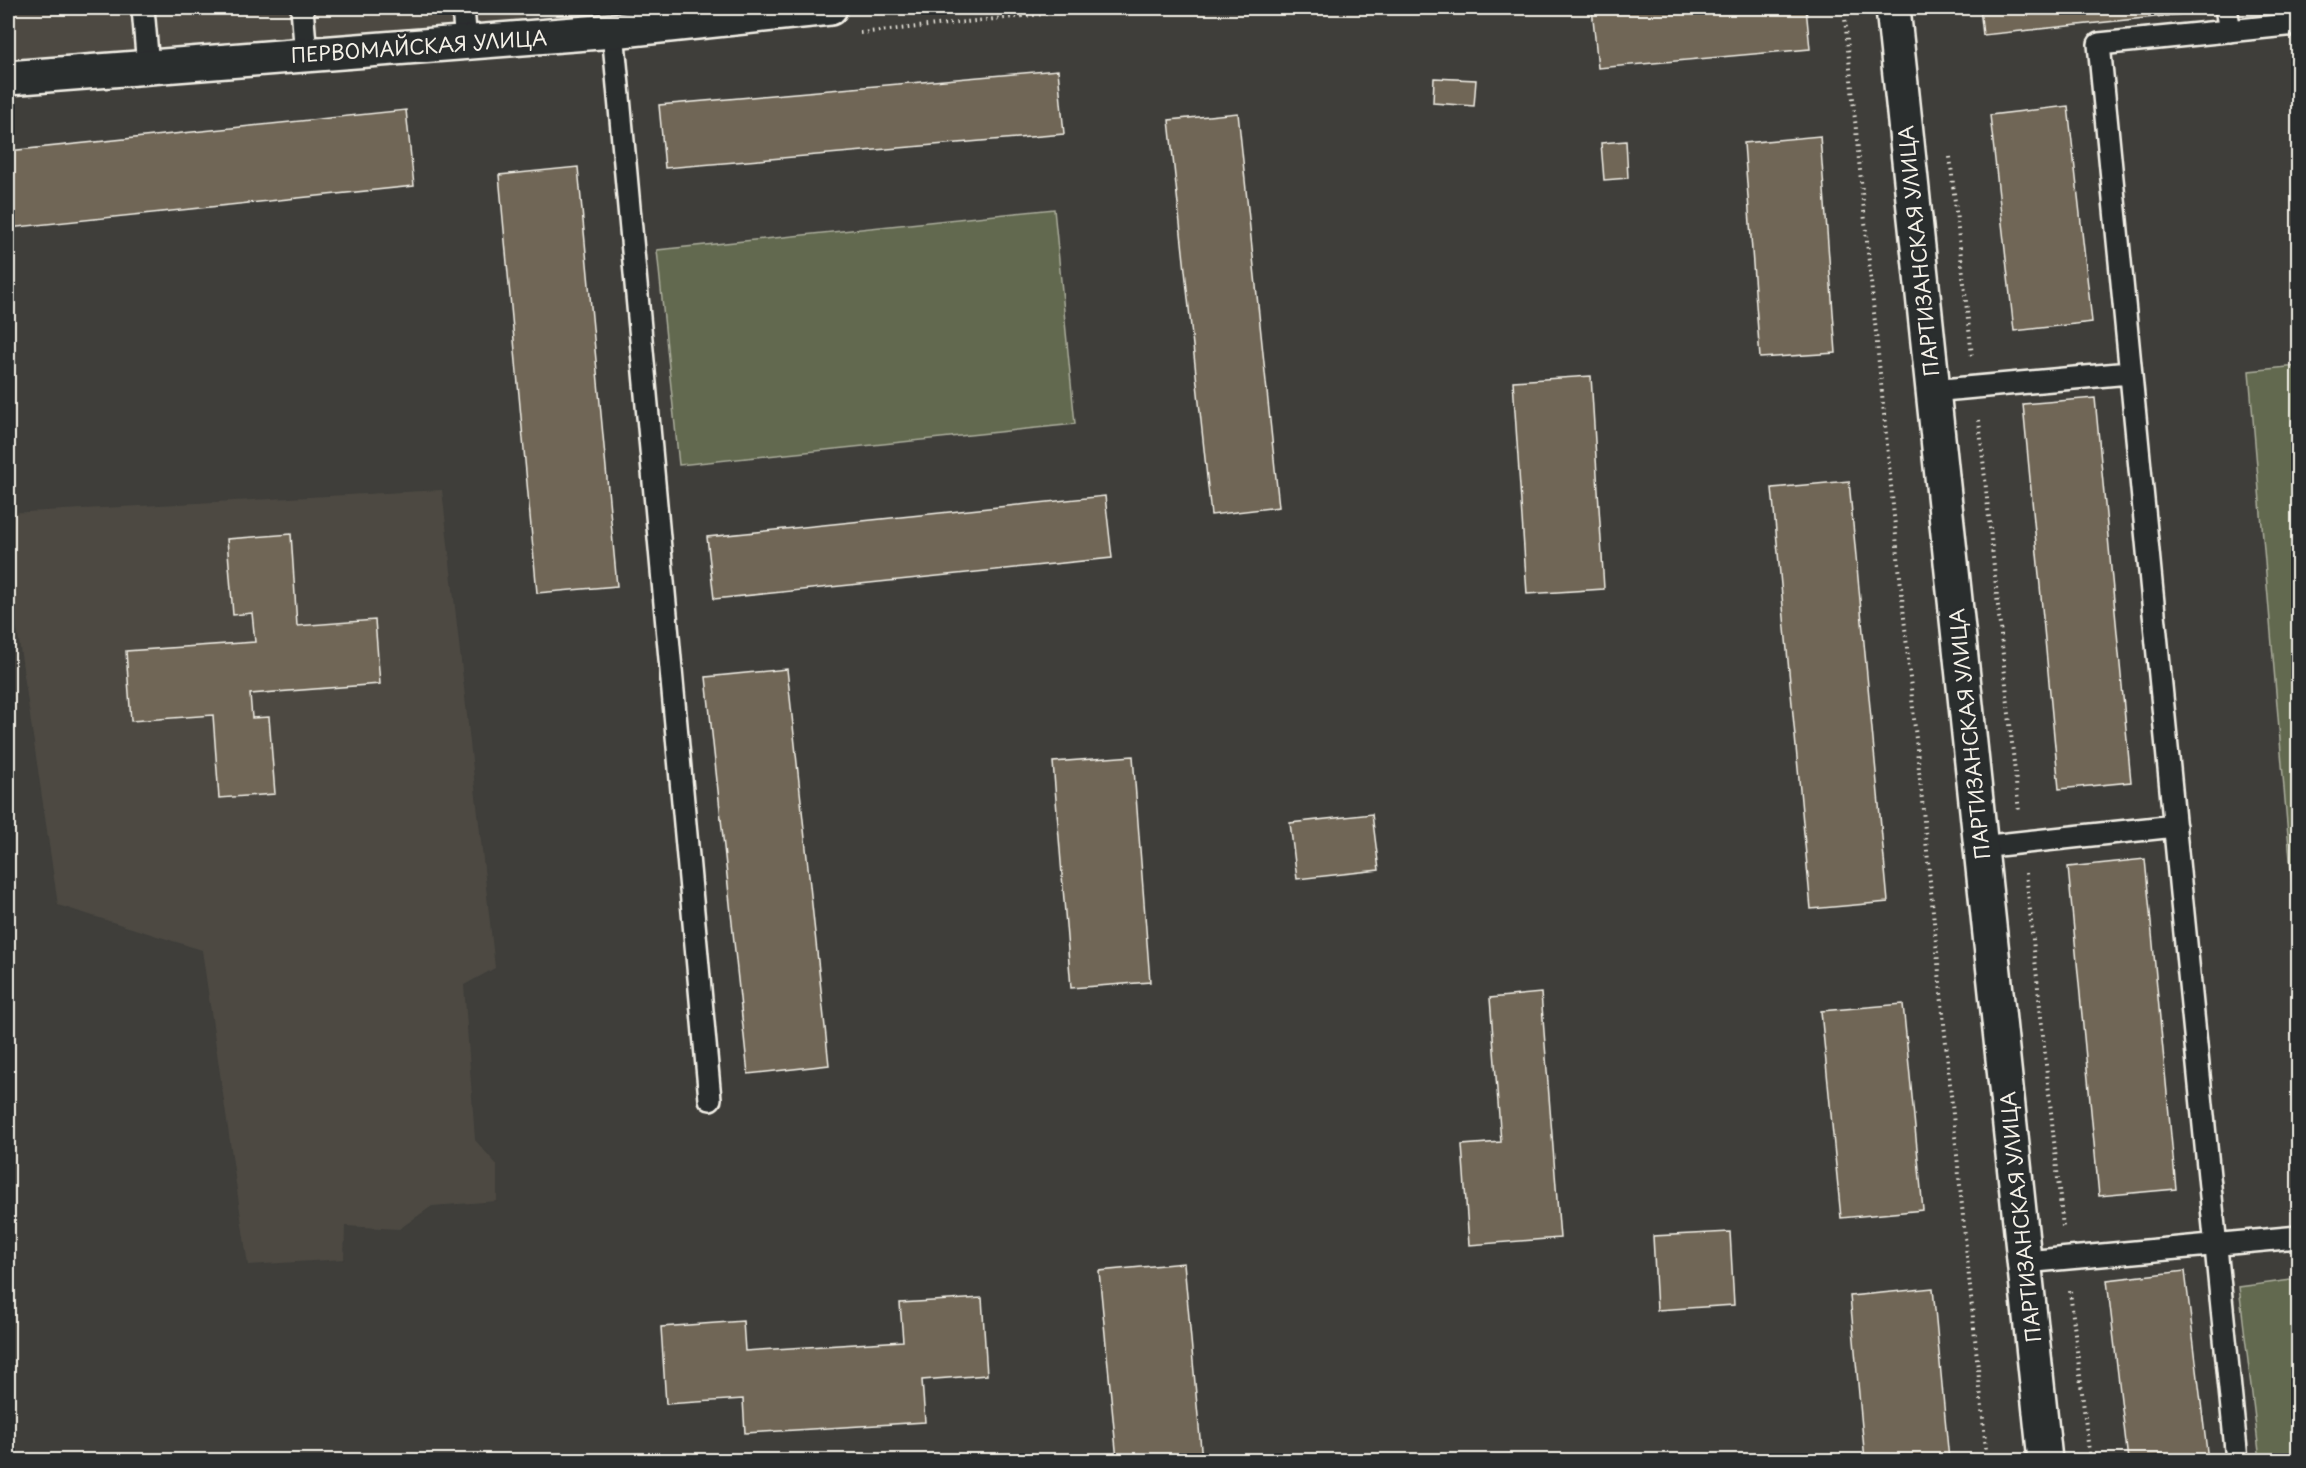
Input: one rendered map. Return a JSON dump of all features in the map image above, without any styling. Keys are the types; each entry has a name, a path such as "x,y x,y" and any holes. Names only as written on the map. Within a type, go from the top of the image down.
{"street":[{"name":"ПЕРВОМАЙСКАЯ УЛИЦА","path":"8,78 613,31 830,8"},
{"name":"ПАРТИЗАНСКАЯ УЛИЦА","path":"1893,8 2044,1461"}],"lane":[{"path":"143,8 148,67"},
{"path":"302,8 306,55"},
{"path":"463,8 466,43"},
{"path":"2226,8 2230,31"},
{"path":"2237,1461 2129,373 2099,44 2298,24"},
{"path":"613,31 710,1099"},
{"path":"1932,391 2129,373"},
{"path":"1980,848 2175,826"},
{"path":"2025,1262 2298,1238"}],"path":[{"path":"1844,8 1987,1461"},
{"path":"1949,150 2090,1461"}],"shaded area":[{"path":"8,8 521,8 522,20 8,63"},
{"path":"442,490 495,968 464,985 475,1140 497,1165 497,1201 432,1206 399,1229 345,1226 344,1259 248,1265 202,950 58,905 8,567 8,513"}],"green space":[{"path":"1054,209 1075,424 679,465 657,250"},
{"path":"2298,366 2298,883 2292,883 2249,371"},
{"path":"2298,1279 2298,1460 2260,1460 2239,1287"}],"building":[{"path":"1592,8 1806,8 1810,49 1598,68"},
{"path":"1980,8 2193,8 2193,13 1983,35"},
{"path":"1058,70 1064,134 665,168 659,105"},
{"path":"1434,78 1476,80 1474,106 1433,103"},
{"path":"2068,106 2092,322 2014,331 1990,115"},
{"path":"406,110 414,186 8,228 8,151"},
{"path":"1238,113 1279,507 1211,515 1169,120"},
{"path":"1820,136 1836,353 1760,358 1744,143"},
{"path":"1626,141 1628,178 1604,180 1601,143"},
{"path":"578,167 617,586 537,593 499,175"},
{"path":"1591,376 1604,589 1527,594 1513,381"},
{"path":"2095,398 2131,782 2059,789 2023,404"},
{"path":"1849,481 1888,902 1811,909 1772,488"},
{"path":"1105,496 1112,558 714,599 707,537"},
{"path":"291,534 297,626 375,620 380,684 250,694 252,718 269,717 275,794 219,798 213,715 131,721 126,651 255,642 252,613 233,615 227,539"},
{"path":"787,669 829,1065 748,1074 706,677"},
{"path":"1133,756 1150,982 1071,988 1053,762"},
{"path":"1372,814 1379,870 1297,879 1290,823"},
{"path":"2145,859 2176,1189 2099,1196 2068,867"},
{"path":"1541,993 1560,1238 1469,1245 1462,1145 1501,1142 1490,998"},
{"path":"1903,1004 1923,1210 1841,1218 1821,1011"},
{"path":"1730,1232 1734,1305 1657,1310 1653,1236"},
{"path":"1184,1263 1202,1460 1117,1460 1099,1271"},
{"path":"2185,1271 2208,1460 2128,1460 2107,1280"},
{"path":"1933,1288 1949,1460 1865,1460 1850,1296"},
{"path":"982,1298 987,1375 922,1380 925,1422 745,1433 743,1399 666,1404 661,1327 743,1321 745,1351 903,1341 900,1303"}]}
